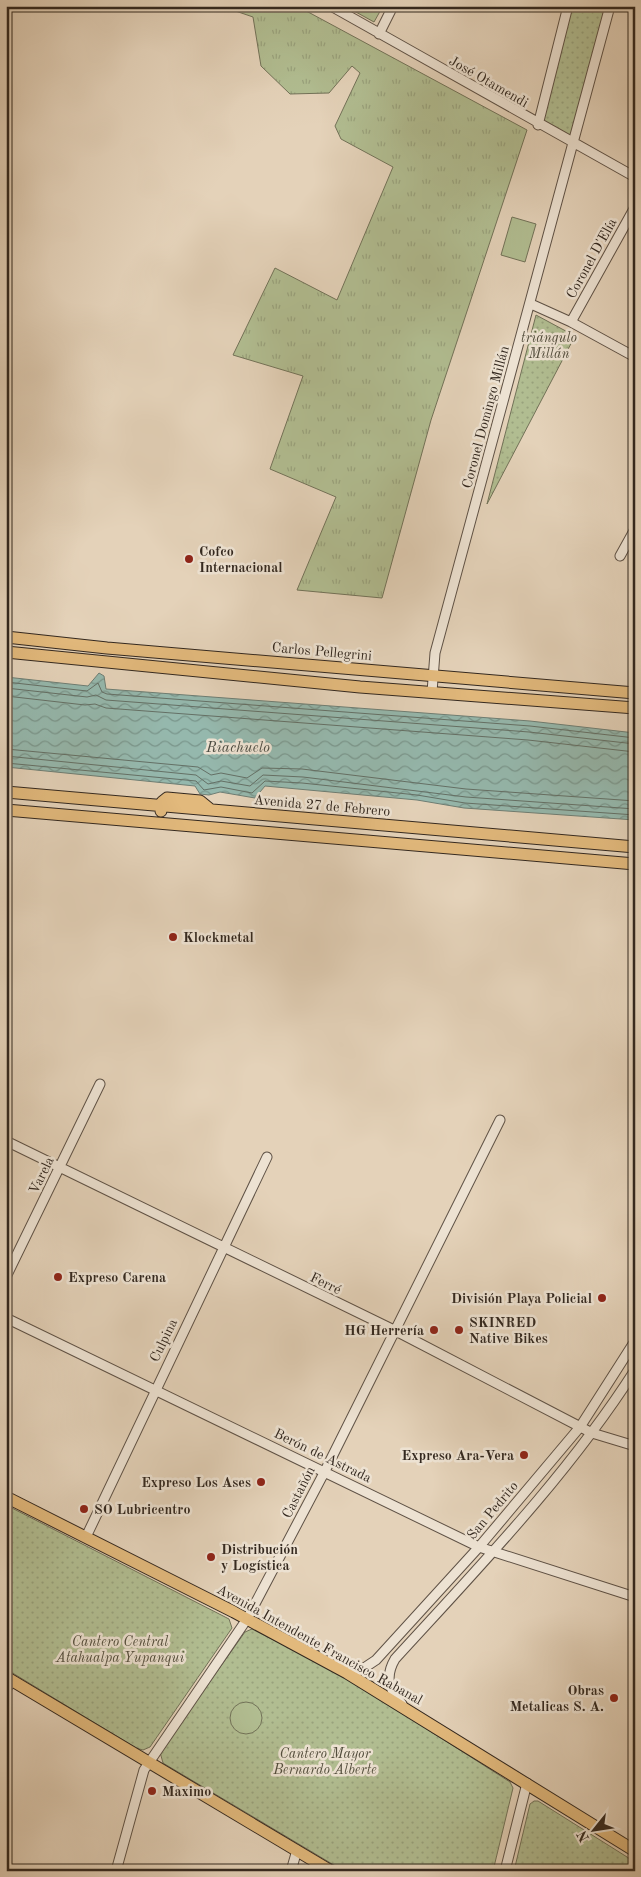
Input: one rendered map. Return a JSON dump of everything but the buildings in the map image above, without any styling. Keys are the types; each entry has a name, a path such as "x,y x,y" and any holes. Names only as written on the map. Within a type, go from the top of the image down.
{"main road":[{"name":"Carlos Pellegrini","path":"6,637 107,648 635,693"},
{"path":"6,652 432,692 635,708"},
{"path":"6,792 162,806 160,823"},
{"name":"Avenida 27 de Febrero","path":"162,806 166,798 200,801 211,810 635,847"},
{"path":"6,810 635,864"},
{"name":"Avenida Intendente Francisco Rabanal","path":"6,1497 247,1619 347,1673 635,1851"},
{"path":"8,1682 148,1762 331,1871"}],"street":[{"name":"José Otamendi","path":"331,6 538,125 635,177"},
{"path":"379,34 393,6"},
{"path":"538,125 568,6"},
{"name":"Coronel Domingo Millán","path":"432,692 435,653 531,304 610,6"},
{"name":"Coronel D'Elía","path":"571,322 635,207"},
{"path":"531,304 571,322 635,357"},
{"path":"620,556 635,529"},
{"name":"Varela","path":"6,1277 100,1084"},
{"name":"Castañón","path":"116,1871 141,1778 148,1762 247,1619 325,1470 500,1120"},
{"name":"Ferré","path":"6,1141 394,1330 592,1433 635,1446"},
{"name":"Culpina","path":"86,1538 155,1388 267,1157"},
{"name":"Berón de Astrada","path":"6,1318 325,1470 479,1547 635,1597"},
{"name":"San Pedrito","path":"347,1673 361,1670 376,1660 479,1547 591,1412 635,1341"},
{"name":"San Pedrito","path":"406,1708 391,1690 388,1679 389,1669 395,1659 492,1552 592,1433 635,1370"},
{"path":"505,1871 527,1783"},
{"path":"291,1871 297,1850"}],"green space":[{"path":"221,6 297,6 527,130 431,420 382,598 297,590 336,497 270,469 303,376 233,355 275,268 337,300 393,167 341,139 335,126 360,73 352,66 329,93 290,94 261,66 253,17"},
{"path":"345,6 383,6 374,22"},
{"path":"568,6 610,6 574,143 538,125"},
{"path":"512,217 536,224 525,262 501,255"},
{"name":"triángulo Millán","path":"536,315 575,336 487,504"},
{"name":"Cantero Central Atahualpa Yupanqui","path":"6,1505 229,1619 232,1628 150,1747 143,1750 136,1748 6,1669"},
{"name":"Cantero Mayor Bernardo Alberte","path":"252,1629 387,1697 397,1710 510,1782 513,1788 493,1871 344,1871 163,1763 160,1752 245,1632"},
{"path":"246,1702 252,1703 257,1707 261,1712 261,1724 257,1729 252,1733 246,1734 240,1733 235,1729 231,1724 230,1718 231,1712 235,1707 240,1703"},
{"path":"538,1801 635,1862 635,1871 514,1871 530,1804"}],"water":[{"name":"Riachuelo","path":"99,673 104,676 106,689 530,721 635,733 635,820 464,808 417,800 265,786 255,798 220,792 209,795 200,794 195,786 6,767 6,677 88,686"}],"place":[{"name":"Cofco Internacional","path":"189,559"},
{"name":"Klockmetal","path":"173,937"},
{"name":"Expreso Carena","path":"58,1277"},
{"name":"División Playa Policial","path":"602,1298"},
{"name":"HG Herrería","path":"434,1330"},
{"name":"SKINRED Native Bikes","path":"459,1330"},
{"name":"Expreso Ara-Vera","path":"524,1455"},
{"name":"Expreso Los Ases","path":"261,1482"},
{"name":"SO Lubricentro","path":"84,1509"},
{"name":"Distribución y Logística","path":"211,1557"},
{"name":"Obras Metalicas S. A.","path":"614,1698"},
{"name":"Maximo","path":"152,1791"}]}
